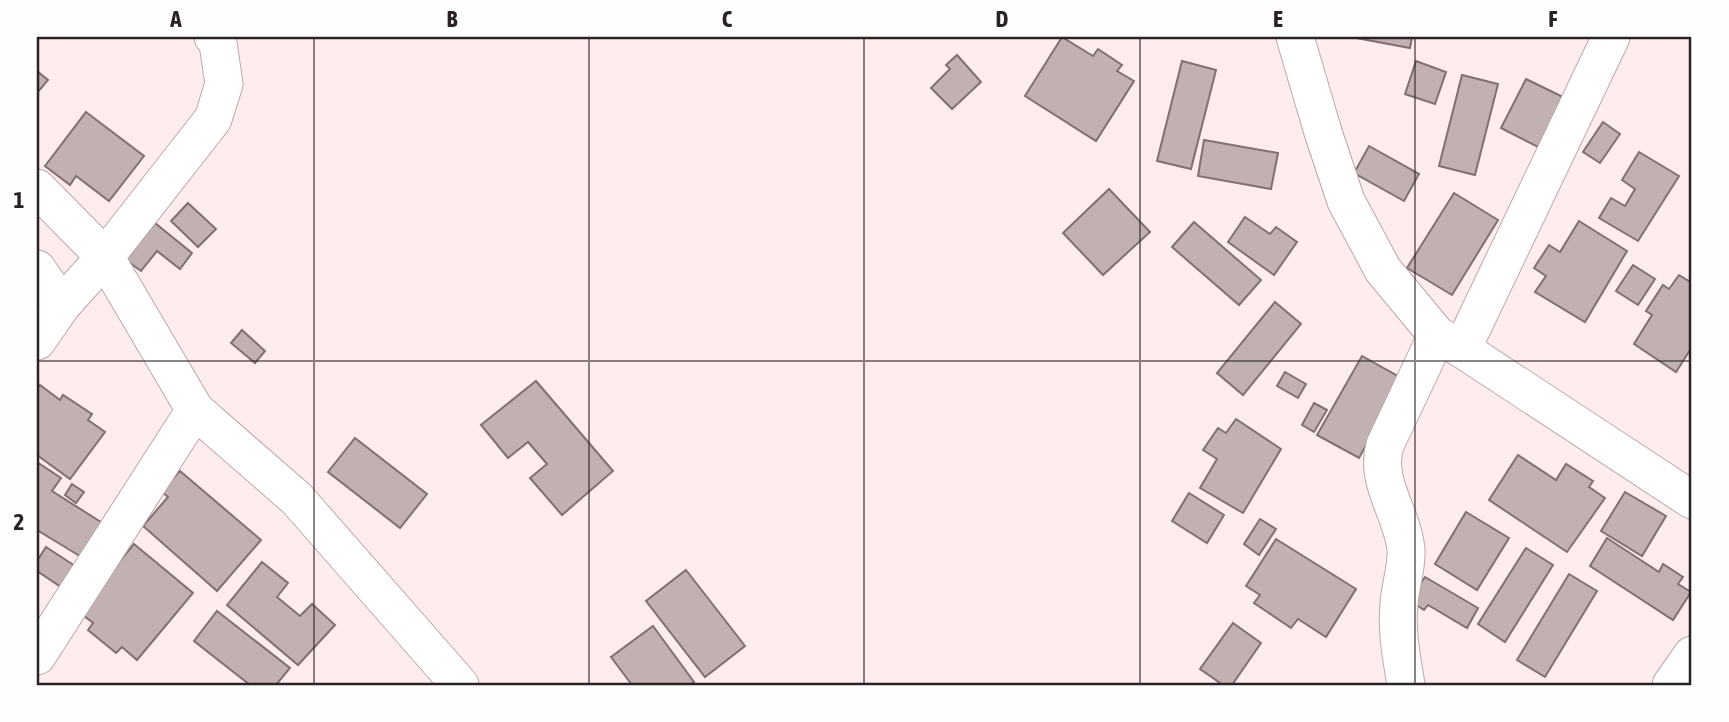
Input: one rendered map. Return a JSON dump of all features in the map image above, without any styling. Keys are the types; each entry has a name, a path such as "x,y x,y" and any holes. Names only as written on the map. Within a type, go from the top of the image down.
{"street":[{"path":"37,341 62,304 105,257 213,118 224,84 218,43 213,37"},
{"path":"1296,37 1346,201 1383,270 1449,342 1692,500"},
{"path":"1406,685 1400,646 1399,605 1406,552 1383,475 1381,459 1385,445 1449,342 1611,37"},
{"path":"37,188 105,257 195,410 297,499 460,685"},
{"path":"37,269 62,304"},
{"path":"37,656 195,410"},
{"path":"1671,685 1692,655"}],"building":[{"path":"1062,37 1093,56 1098,49 1122,65 1117,71 1134,81 1096,141 1025,96"},
{"path":"1351,37 1412,37 1410,48"},
{"path":"957,55 981,82 952,109 931,88 950,69 946,65"},
{"path":"1182,61 1216,70 1191,169 1157,161"},
{"path":"1416,61 1446,72 1435,104 1405,94"},
{"path":"37,71 48,80 37,93"},
{"path":"1462,75 1498,84 1475,175 1439,166"},
{"path":"1526,79 1565,98 1540,148 1501,128"},
{"path":"86,112 144,156 109,201 76,176 70,185 45,166"},
{"path":"1603,122 1620,134 1600,163 1583,152"},
{"path":"1204,140 1278,153 1271,189 1198,176"},
{"path":"1369,146 1419,174 1404,201 1354,173"},
{"path":"1639,152 1679,176 1638,241 1599,218 1611,198 1625,206 1635,189 1622,180"},
{"path":"1109,189 1150,232 1103,275 1063,233"},
{"path":"1454,193 1498,220 1452,295 1407,268"},
{"path":"188,203 216,229 198,247 171,221"},
{"path":"1245,217 1270,234 1276,227 1297,242 1274,275 1228,242"},
{"path":"1579,221 1627,251 1585,322 1535,292 1546,276 1534,268 1549,245 1560,252"},
{"path":"1194,222 1261,280 1239,305 1172,247"},
{"path":"155,223 192,253 180,269 157,251 141,271 126,260"},
{"path":"1633,265 1655,279 1638,305 1616,291"},
{"path":"1679,275 1692,283 1692,347 1676,372 1634,344 1652,315 1646,311 1663,285 1669,289"},
{"path":"1275,302 1301,324 1243,395 1217,373"},
{"path":"242,330 265,351 255,363 231,343"},
{"path":"1362,356 1403,379 1359,458 1317,435"},
{"path":"1285,372 1306,384 1298,398 1277,386"},
{"path":"536,381 613,471 562,515 530,478 547,464 528,442 508,458 481,425"},
{"path":"40,385 60,400 63,395 92,414 88,420 105,432 70,479 37,455 37,389"},
{"path":"1314,403 1327,410 1314,432 1302,425"},
{"path":"1236,419 1281,449 1243,513 1200,488 1217,459 1203,450 1218,428 1226,433"},
{"path":"355,438 427,494 400,528 328,472"},
{"path":"1518,455 1556,480 1566,464 1593,481 1589,487 1605,498 1567,552 1489,500"},
{"path":"37,462 61,478 52,491 104,524 83,558 37,530"},
{"path":"180,471 261,540 217,591 143,526 168,497 161,491"},
{"path":"72,484 84,492 76,503 65,495"},
{"path":"1625,492 1666,516 1642,556 1601,531"},
{"path":"1189,493 1224,515 1207,543 1172,521"},
{"path":"1466,512 1509,538 1477,590 1435,564"},
{"path":"1260,519 1276,529 1259,555 1244,544"},
{"path":"1607,538 1659,572 1663,564 1683,577 1678,584 1691,592 1673,620 1590,566"},
{"path":"1276,539 1356,589 1326,637 1298,619 1291,628 1254,603 1260,595 1246,586"},
{"path":"134,544 193,593 137,660 122,647 116,653 88,630 93,623 78,611"},
{"path":"46,547 75,566 61,587 37,571 37,561"},
{"path":"1526,548 1553,565 1505,642 1478,624"},
{"path":"262,562 288,583 277,597 300,616 312,604 335,625 298,665 227,605"},
{"path":"686,570 745,646 705,677 646,601"},
{"path":"1569,574 1597,591 1545,677 1517,660"},
{"path":"1425,577 1478,608 1467,628 1428,605 1424,610 1409,600"},
{"path":"217,611 290,668 276,685 250,685 194,641"},
{"path":"1233,623 1261,643 1232,685 1223,685 1200,669"},
{"path":"653,626 694,682 689,685 632,685 611,657"}]}
